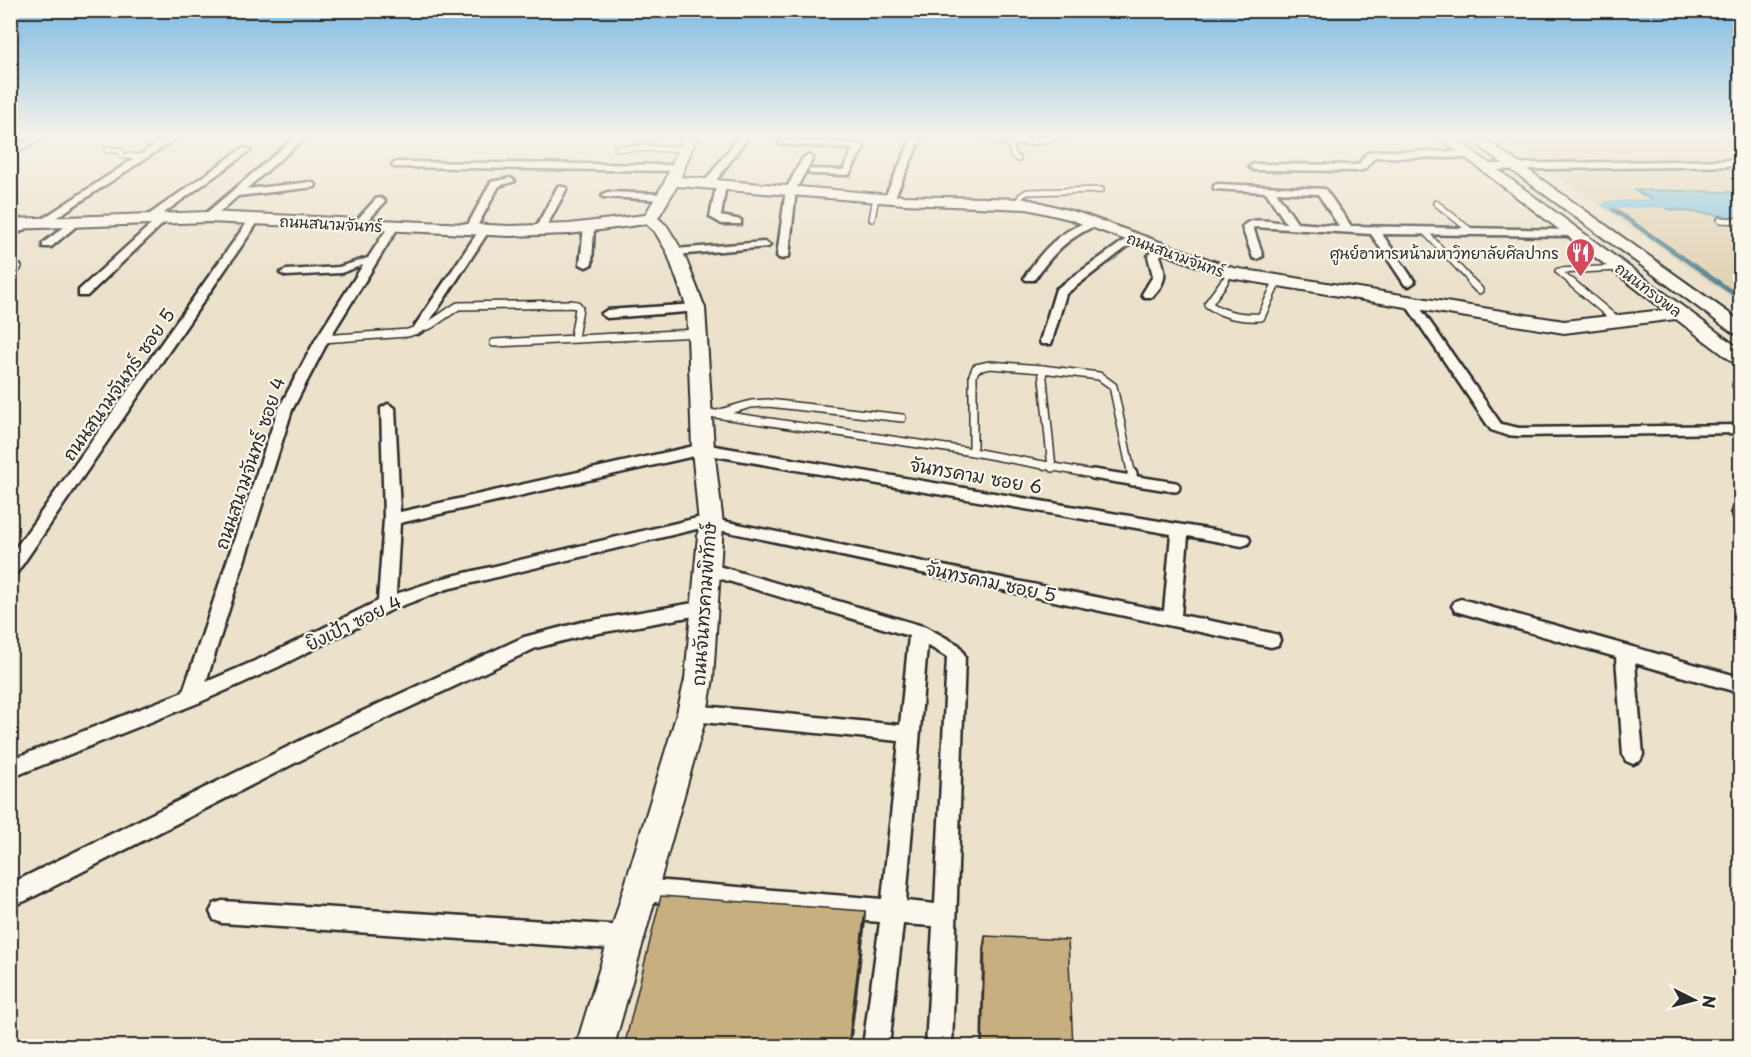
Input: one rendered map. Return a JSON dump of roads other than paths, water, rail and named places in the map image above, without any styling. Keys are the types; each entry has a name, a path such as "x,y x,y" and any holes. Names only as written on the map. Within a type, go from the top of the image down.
{"street":[{"path":"41,223 100,184"},
{"path":"83,293 157,218 201,184"},
{"path":"208,218 244,184"},
{"path":"418,330 477,231 495,184"},
{"path":"607,195 633,184"},
{"path":"650,219 668,184"},
{"path":"715,184 715,218 737,222"},
{"name":"ถนนสนามจันทร์","path":"731,184 883,198 1018,204 1052,210 1093,223 1230,273 1564,327 1686,317 1734,324"},
{"path":"783,256 797,190 800,184"},
{"path":"797,190 802,184"},
{"path":"883,198 891,184"},
{"name":"ถนนทรงพล","path":"1508,184 1740,358"},
{"name":"ถนนทรงพล","path":"1540,184 1734,324"},
{"path":"234,193 311,185"},
{"path":"1218,187 1324,192 1347,229"},
{"path":"539,231 562,188"},
{"path":"1269,189 1293,226"},
{"path":"358,225 380,201"},
{"name":"ถนนสนามจันทร์","path":"17,224 208,218 477,231 539,231 650,219"},
{"name":"ถนนสนามจันทร์ ซอย 5","path":"10,570 255,219"},
{"name":"ถนนจันทรคามพิทักษ์","path":"595,1047 692,713 699,680 708,569 711,522 703,449 709,413 697,320 675,252 661,229 650,219"},
{"path":"47,245 76,221"},
{"path":"1030,278 1052,247 1070,233 1093,223"},
{"path":"10,235 17,224"},
{"path":"1257,256 1247,227 1250,224 1374,231 1574,232"},
{"name":"ถนนสนามจันทร์ ซอย 4","path":"191,697 285,410 300,376 394,226"},
{"path":"586,264 589,227"},
{"path":"1374,231 1409,282"},
{"path":"1046,341 1060,292 1132,238"},
{"path":"675,252 764,245"},
{"path":"1148,294 1160,281 1161,275 1155,256 1160,248"},
{"path":"286,273 341,270 360,262 371,261"},
{"path":"1410,302 1496,427 1506,431 1740,429"},
{"path":"607,314 697,320"},
{"path":"387,604 392,519 388,408"},
{"path":"392,519 703,449"},
{"name":"จันทรคาม ซอย 6","path":"703,449 1242,540"},
{"name":"ยิงเป้า ซอย 4","path":"10,769 191,697 271,662 387,604 444,584 711,522"},
{"name":"จันทรคาม ซอย 5","path":"711,522 1271,640"},
{"path":"1172,618 1180,530"},
{"path":"708,569 919,632 952,650 957,663 939,1047"},
{"path":"1461,606 1740,686"},
{"path":"17,894 333,734 531,642 582,629 705,608"},
{"path":"876,1047 893,912 919,632"},
{"path":"1625,652 1633,755"},
{"path":"692,713 910,734"},
{"path":"642,890 946,916"},
{"path":"222,912 626,938"}],"lane":[{"path":"1018,204 1021,196 1027,192 1101,190"},
{"path":"872,219 883,198"},
{"path":"1436,203 1472,232"},
{"path":"1720,220 1740,221"},
{"path":"1424,231 1479,290"},
{"path":"10,265 19,267 10,279"},
{"path":"1617,321 1558,271 1621,268"},
{"path":"1230,273 1208,304 1215,310 1261,317 1277,281"},
{"path":"322,339 418,330 459,306 570,304 577,305 579,308 574,338"},
{"path":"494,343 574,338 697,320"},
{"path":"973,452 973,375 976,368 990,365 1093,375 1113,386 1133,481"},
{"path":"1042,369 1052,468"},
{"path":"1740,382 1736,385 1740,390"},
{"path":"709,413 751,404 768,403 902,418"},
{"path":"709,413 973,452 1052,468 1175,487"}],"water":[{"path":"1634,190 1740,192 1740,218 1668,209"}],"waterway":[{"path":"1607,205 1691,202 1740,205"},
{"path":"1607,205 1719,283"},
{"path":"1717,282 1740,298"}],"place":[{"name":"ศูนย์อาหารหน้ามหาวิทยาลัยศิลปากร","path":"1580,278"}]}
